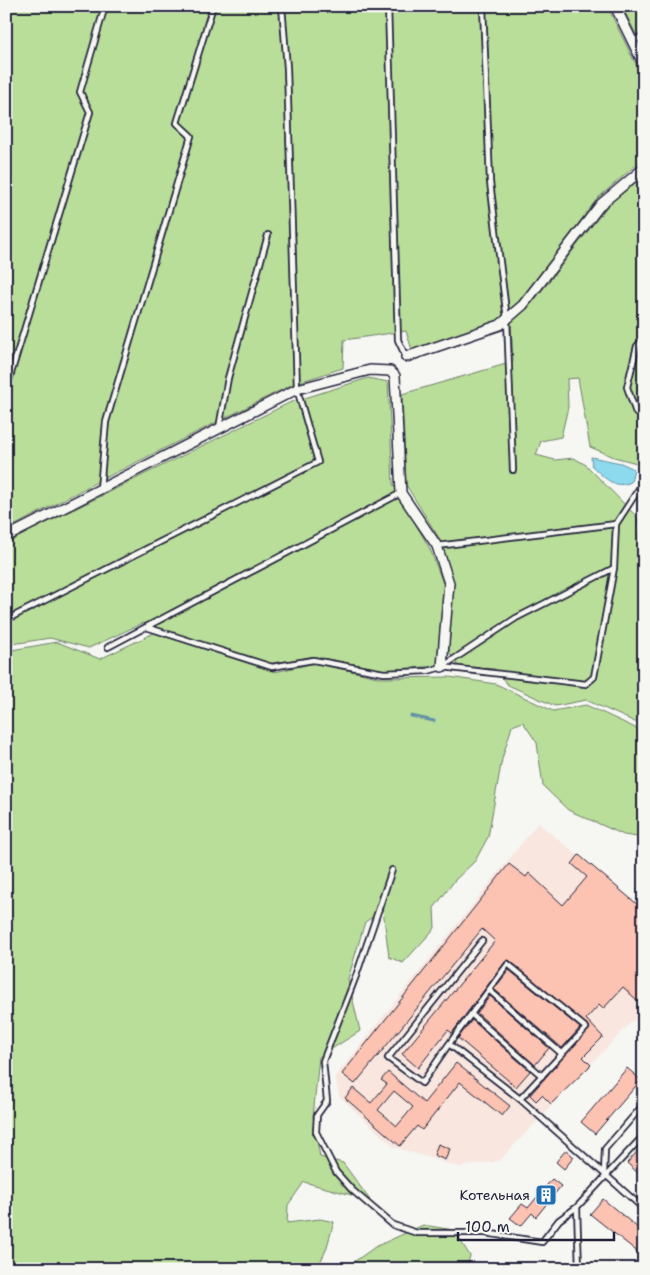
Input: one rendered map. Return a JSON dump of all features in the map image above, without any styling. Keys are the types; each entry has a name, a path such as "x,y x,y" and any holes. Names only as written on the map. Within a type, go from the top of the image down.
{"street":[{"path":"615,6 644,65"},
{"path":"406,357 500,325 522,304 601,204 644,168"},
{"path":"6,537 297,389 370,370 390,371 394,376 401,493 437,546 449,583 442,667"}],"lane":[{"path":"6,390 90,112 80,92 105,6"},
{"path":"100,489 106,422 191,136 177,123 214,6"},
{"path":"6,620 318,462 297,389 287,68 282,6"},
{"path":"388,6 398,340 406,357"},
{"path":"483,6 490,182 507,318 513,470"},
{"path":"632,42 644,35"},
{"path":"220,428 228,378 268,235"},
{"path":"644,340 637,346 628,387 636,413 644,414"},
{"path":"442,667 586,684 594,677 614,568 616,524 644,481"},
{"path":"108,647 401,493"},
{"path":"437,546 616,524"},
{"path":"146,627 272,667 313,660 384,673 428,671 442,667 516,618 614,568"},
{"path":"392,870 362,960 323,1061 327,1101 317,1115 316,1124 324,1150 336,1172 352,1190 393,1225 417,1232 485,1233 542,1242 559,1220 577,1207 604,1175 644,1135"},
{"path":"482,941 388,1058 422,1083 508,964 586,1028 520,1099"},
{"path":"489,990 562,1054"},
{"path":"471,1014 542,1076"},
{"path":"450,1044 520,1099 644,1209"},
{"path":"604,1175 605,1149 644,1104"},
{"path":"577,1207 578,1269"}],"shaded area":[{"path":"538,823 644,910 644,1019 632,1021 499,1161 459,1167 394,1147 340,1097 335,1077"}],"green space":[{"path":"6,6 607,6 644,81 644,158 598,198 519,301 498,321 412,350 406,331 344,340 343,368 293,384 93,484 6,530"},
{"path":"622,6 644,6 644,50 642,47"},
{"path":"644,176 644,465 614,457 590,447 578,378 567,379 568,407 561,437 541,441 536,455 555,460 574,458 586,465 637,517 644,572 644,726 586,700 555,706 508,685 495,669 458,666 449,652 452,584 439,538 406,485 402,394 513,362 511,320 533,302 609,204"},
{"path":"368,378 388,382 393,484 430,549 444,586 437,666 384,670 316,657 271,663 143,623 89,648 50,638 6,645 6,543 289,403"},
{"path":"154,633 275,672 315,663 382,678 449,677 496,684 553,711 586,705 644,732 644,838 624,835 568,810 543,786 537,743 523,722 512,726 502,759 488,837 475,861 455,880 434,908 435,928 403,963 389,957 383,910 365,922 348,979 360,1031 319,1057 313,1117 320,1157 343,1163 370,1200 304,1182 288,1205 287,1223 320,1219 334,1222 326,1250 317,1269 6,1269 6,651 57,642 100,659"},
{"path":"423,1225 454,1230 470,1256 466,1269 344,1269 375,1247"}],"water":[{"path":"591,457 621,463 634,469 631,482 619,484 610,481 592,466"}],"building":[{"path":"579,855 644,910 644,998 639,1002 623,987 603,1009 599,1005 586,1019 603,1037 583,1057 591,1065 551,1104 542,1095 536,1101 530,1095 590,1027 509,960 505,962 452,1033 448,1030 418,1068 402,1054 495,941 482,929 355,1084 342,1074 509,864 526,877 529,873 563,905 587,877 572,864"},
{"path":"509,970 580,1028 562,1048 494,989"},
{"path":"490,996 549,1048 535,1065 477,1013"},
{"path":"472,1020 530,1071 516,1087 458,1038"},
{"path":"456,1063 510,1106 502,1116 460,1082 422,1130 417,1126 400,1146 345,1098 353,1088 371,1103 387,1084 381,1080 388,1072 424,1103","holes":["394,1091 413,1107 397,1126 378,1110"]},
{"path":"627,1068 641,1080 595,1134 581,1122"},
{"path":"438,1144 450,1149 445,1160 434,1155"},
{"path":"644,1144 644,1171 640,1175 627,1163"},
{"path":"566,1150 574,1157 564,1169 556,1162"},
{"name":"Котельная","path":"552,1179 561,1186 536,1217 532,1213 521,1226 510,1218 522,1204 528,1208"},
{"path":"603,1199 644,1233 644,1257 590,1214"}],"waterway":[{"path":"411,716 434,721"}],"place":[{"name":"Котельная","path":"546,1195"}]}
